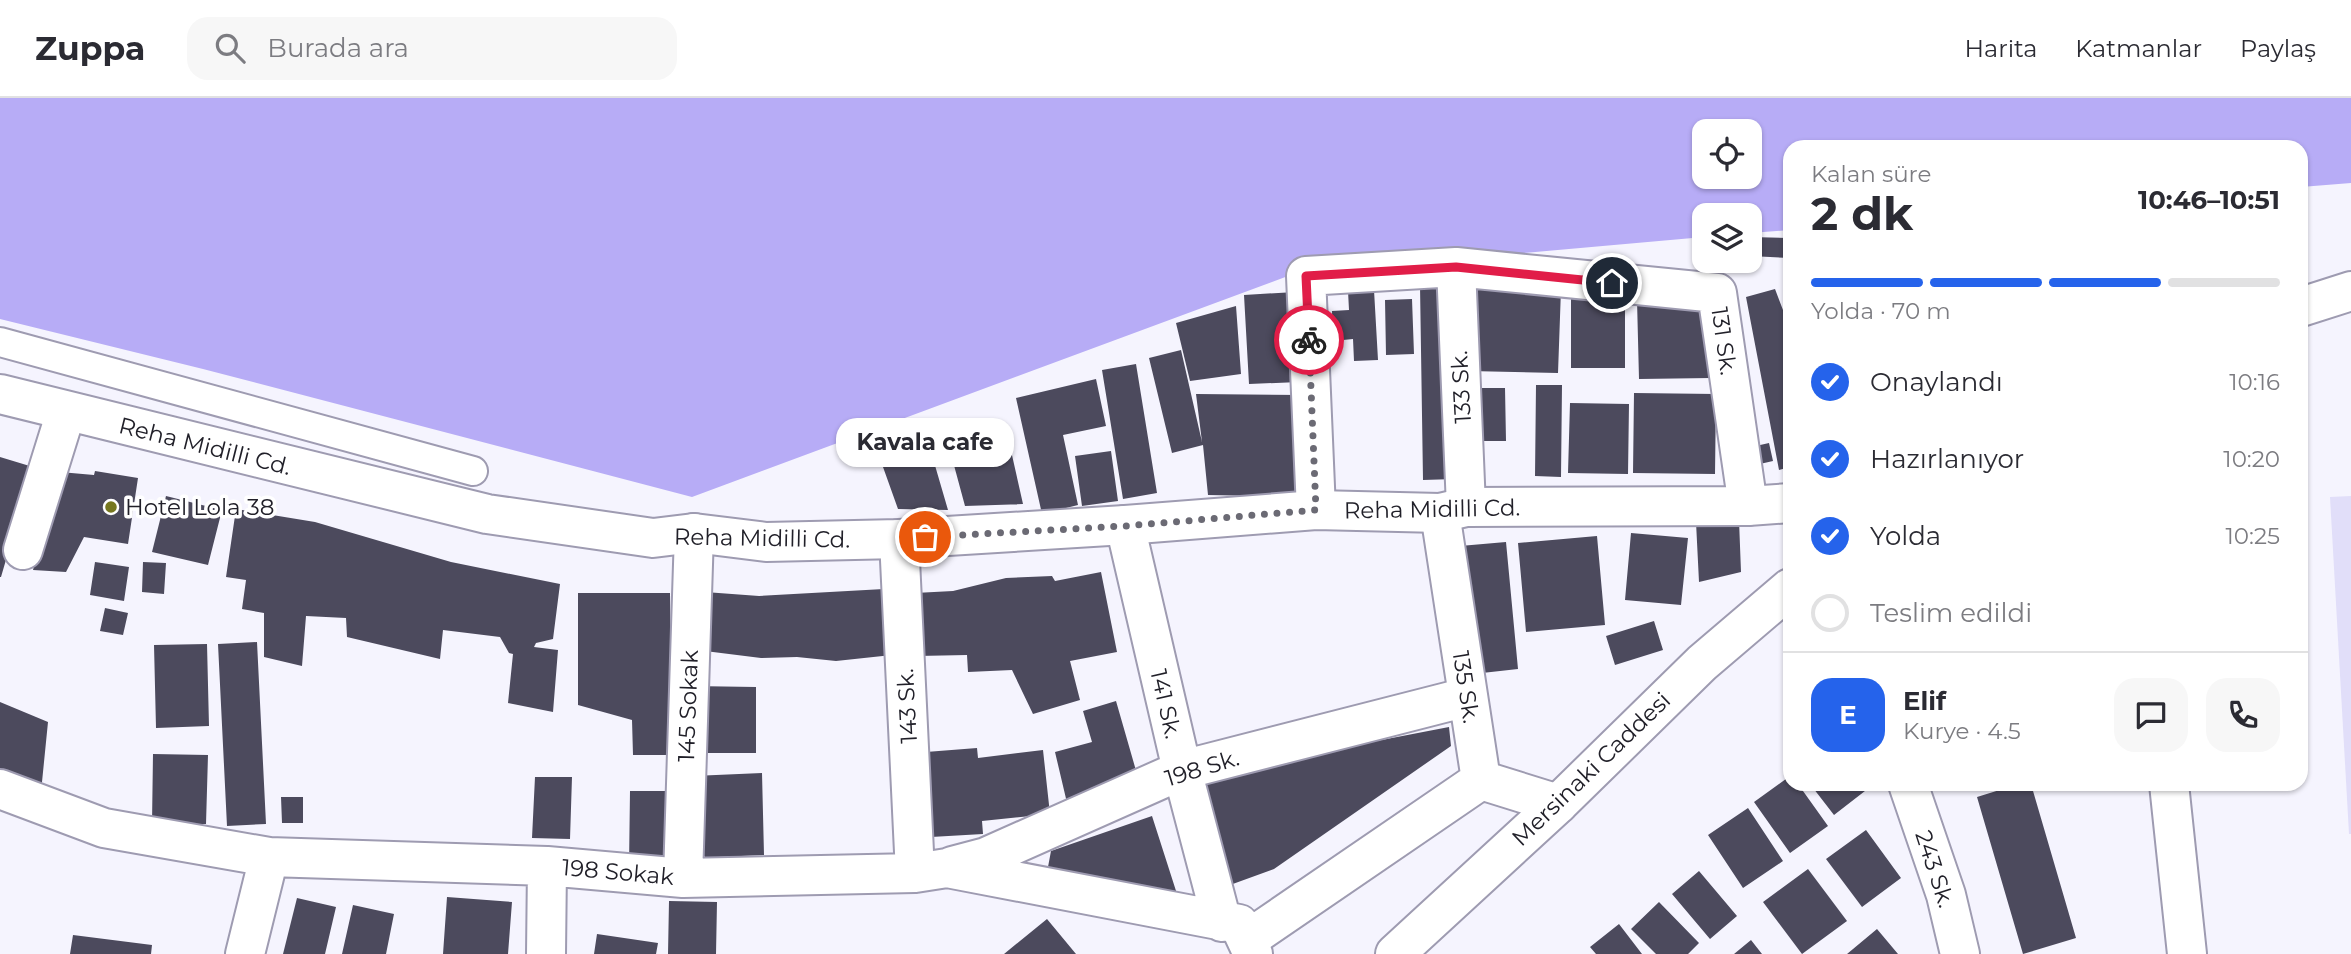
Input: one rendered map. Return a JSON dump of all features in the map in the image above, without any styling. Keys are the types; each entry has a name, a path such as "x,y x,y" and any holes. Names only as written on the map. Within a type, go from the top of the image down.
{"street":[{"name":"131 Sk.","path":"1316,510 1306,276 1456,267 1717,293 1748,506"},
{"name":"133 Sk.","path":"1453,510 1456,267"},
{"path":"2308,305 2351,290"},
{"path":"0,342 473,471"},
{"name":"Reha Midilli Cd.","path":"0,394 487,514 653,538 694,533 766,542 899,538 1125,526 1316,510 1783,504"},
{"path":"23,550 66,412"},
{"name":"135 Sk.","path":"1453,510 1467,697 1481,780"},
{"name":"141 Sk.","path":"1125,526 1182,770 1240,935"},
{"name":"145 Sokak","path":"683,878 694,533"},
{"name":"143 Sk.","path":"899,538 931,871"},
{"name":"Mersinaki Caddesi","path":"1395,954 1558,804 1702,663 1783,602"},
{"name":"198 Sk.","path":"931,871 986,857 1182,770 1467,697"},
{"path":"1240,935 1481,780 1558,804"},
{"name":"198 Sokak","path":"0,789 104,828 269,857 547,866 683,878 931,871 1240,935"},
{"name":"243 Sk.","path":"1910,791 1946,895 1960,954"},
{"path":"2170,791 2187,954"},
{"path":"244,954 269,857"},
{"path":"546,954 547,866"}],"shaded area":[{"path":"0,98 2351,98 2351,183 2308,186 2308,140 1783,140 1783,231 1762,232 1762,203 1692,203 1692,238 1296,273 692,497 203,369 0,319"},
{"path":"2351,496 2351,834 2349,834 2330,497"}],"building":[{"path":"1762,237 1783,238 1783,258 1762,257"},
{"path":"1452,284 1455,479 1423,480 1420,285"},
{"path":"1472,287 1561,289 1558,373 1469,371"},
{"path":"1775,289 1783,310 1783,469 1779,470 1746,297"},
{"path":"1374,290 1378,360 1354,361 1353,339 1333,341 1332,311 1349,310 1348,291"},
{"path":"1295,292 1299,382 1249,384 1244,295"},
{"path":"1571,295 1625,295 1625,368 1571,368"},
{"path":"1412,299 1414,354 1386,355 1385,300"},
{"path":"1710,299 1711,378 1639,379 1637,300"},
{"path":"1236,306 1241,374 1190,381 1176,323"},
{"path":"1181,350 1202,442 1196,394 1301,395 1302,497 1208,495 1203,445 1172,453 1149,358"},
{"path":"1136,364 1157,493 1123,499 1102,370"},
{"path":"1096,379 1106,426 1063,435 1078,505 1042,514 1016,398"},
{"path":"1536,385 1562,385 1561,477 1535,476"},
{"path":"1472,388 1505,388 1506,441 1473,441"},
{"path":"1634,393 1716,394 1715,474 1633,473"},
{"path":"1570,403 1629,404 1628,474 1568,473"},
{"path":"1005,424 1023,504 965,506 945,432"},
{"path":"927,438 948,510 898,509 878,453"},
{"path":"1769,443 1773,461 1751,466 1747,448"},
{"path":"1111,451 1118,501 1082,506 1075,456"},
{"path":"0,457 33,467 1,577 0,577"},
{"path":"95,471 138,478 128,544 84,537 66,572 33,570 60,472 94,475"},
{"path":"166,496 222,510 208,565 152,552"},
{"path":"236,509 315,522 451,562 560,584 553,639 536,643 534,647 558,650 553,712 508,703 513,654 509,653 500,637 443,630 440,659 347,637 346,618 306,616 302,666 264,657 264,613 242,609 246,580 226,577"},
{"path":"1739,520 1741,572 1699,582 1696,522"},
{"path":"1631,533 1688,538 1681,605 1625,600"},
{"path":"1597,536 1605,625 1526,632 1518,543"},
{"path":"1506,542 1518,669 1473,674 1460,546"},
{"name":"Hotel Lola 38","path":"95,562 129,567 124,601 90,595"},
{"name":"Hotel Lola 38","path":"143,562 166,563 164,594 142,592"},
{"path":"1101,572 1117,652 1070,661 1080,700 1033,714 1012,670 968,672 967,655 917,656 915,593 953,591 1006,578 1052,576 1055,581"},
{"path":"884,589 892,655 836,661 797,657 761,658 705,651 705,592 759,596"},
{"path":"578,593 670,593 672,755 633,755 632,720 578,705"},
{"path":"105,608 128,613 123,635 100,631"},
{"path":"1654,621 1663,650 1615,665 1606,636"},
{"path":"257,642 266,824 227,826 218,644"},
{"path":"207,644 209,726 156,728 154,645"},
{"path":"692,686 756,687 756,753 691,753"},
{"path":"1116,701 1139,781 1068,807 1055,752 1092,742 1083,711"},
{"path":"0,702 48,722 40,802 0,784"},
{"path":"1449,727 1451,746 1274,869 1230,885 1194,776"},
{"path":"977,748 978,758 1043,750 1050,814 982,821 983,834 931,837 926,752"},
{"path":"153,754 208,755 206,824 152,824"},
{"path":"762,773 764,855 696,858 693,776"},
{"path":"535,777 572,777 570,839 532,838"},
{"path":"1783,781 1783,791 1803,791 1828,826 1790,853 1754,802"},
{"path":"630,791 670,791 669,867 629,867"},
{"path":"1815,791 1865,791 1834,815"},
{"path":"1996,791 2033,791 2076,938 2023,954 1977,797"},
{"path":"281,797 303,797 303,823 282,823"},
{"path":"1748,808 1783,861 1743,888 1708,835"},
{"path":"1152,816 1177,894 1055,879 1048,867 1051,851"},
{"path":"1866,830 1901,878 1862,907 1826,859"},
{"path":"1808,869 1847,921 1802,954 1763,902"},
{"path":"1699,871 1737,916 1710,939 1672,894"},
{"path":"447,897 512,902 508,954 443,954"},
{"path":"297,898 336,907 325,954 283,954"},
{"path":"669,901 717,902 716,954 668,954"},
{"path":"1659,902 1699,943 1688,954 1656,954 1631,929"},
{"path":"353,905 394,914 386,954 342,954"},
{"path":"1047,919 1076,954 1004,954"},
{"path":"1619,924 1642,954 1596,954 1590,947"},
{"path":"1877,929 1898,954 1847,954"},
{"path":"597,934 658,943 656,954 594,954"},
{"path":"73,935 152,945 151,954 70,954"},
{"path":"1751,940 1762,954 1734,954"}],"way so far":[{"path":"925,537 1125,526 1316,510 1309,340"}],"place":[{"name":"Hotel Lola 38","path":"111,507"},
{"name":"Kavala cafe","path":"925,537"}],"route":[{"path":"1309,340 1306,276 1456,267 1612,283"}]}
